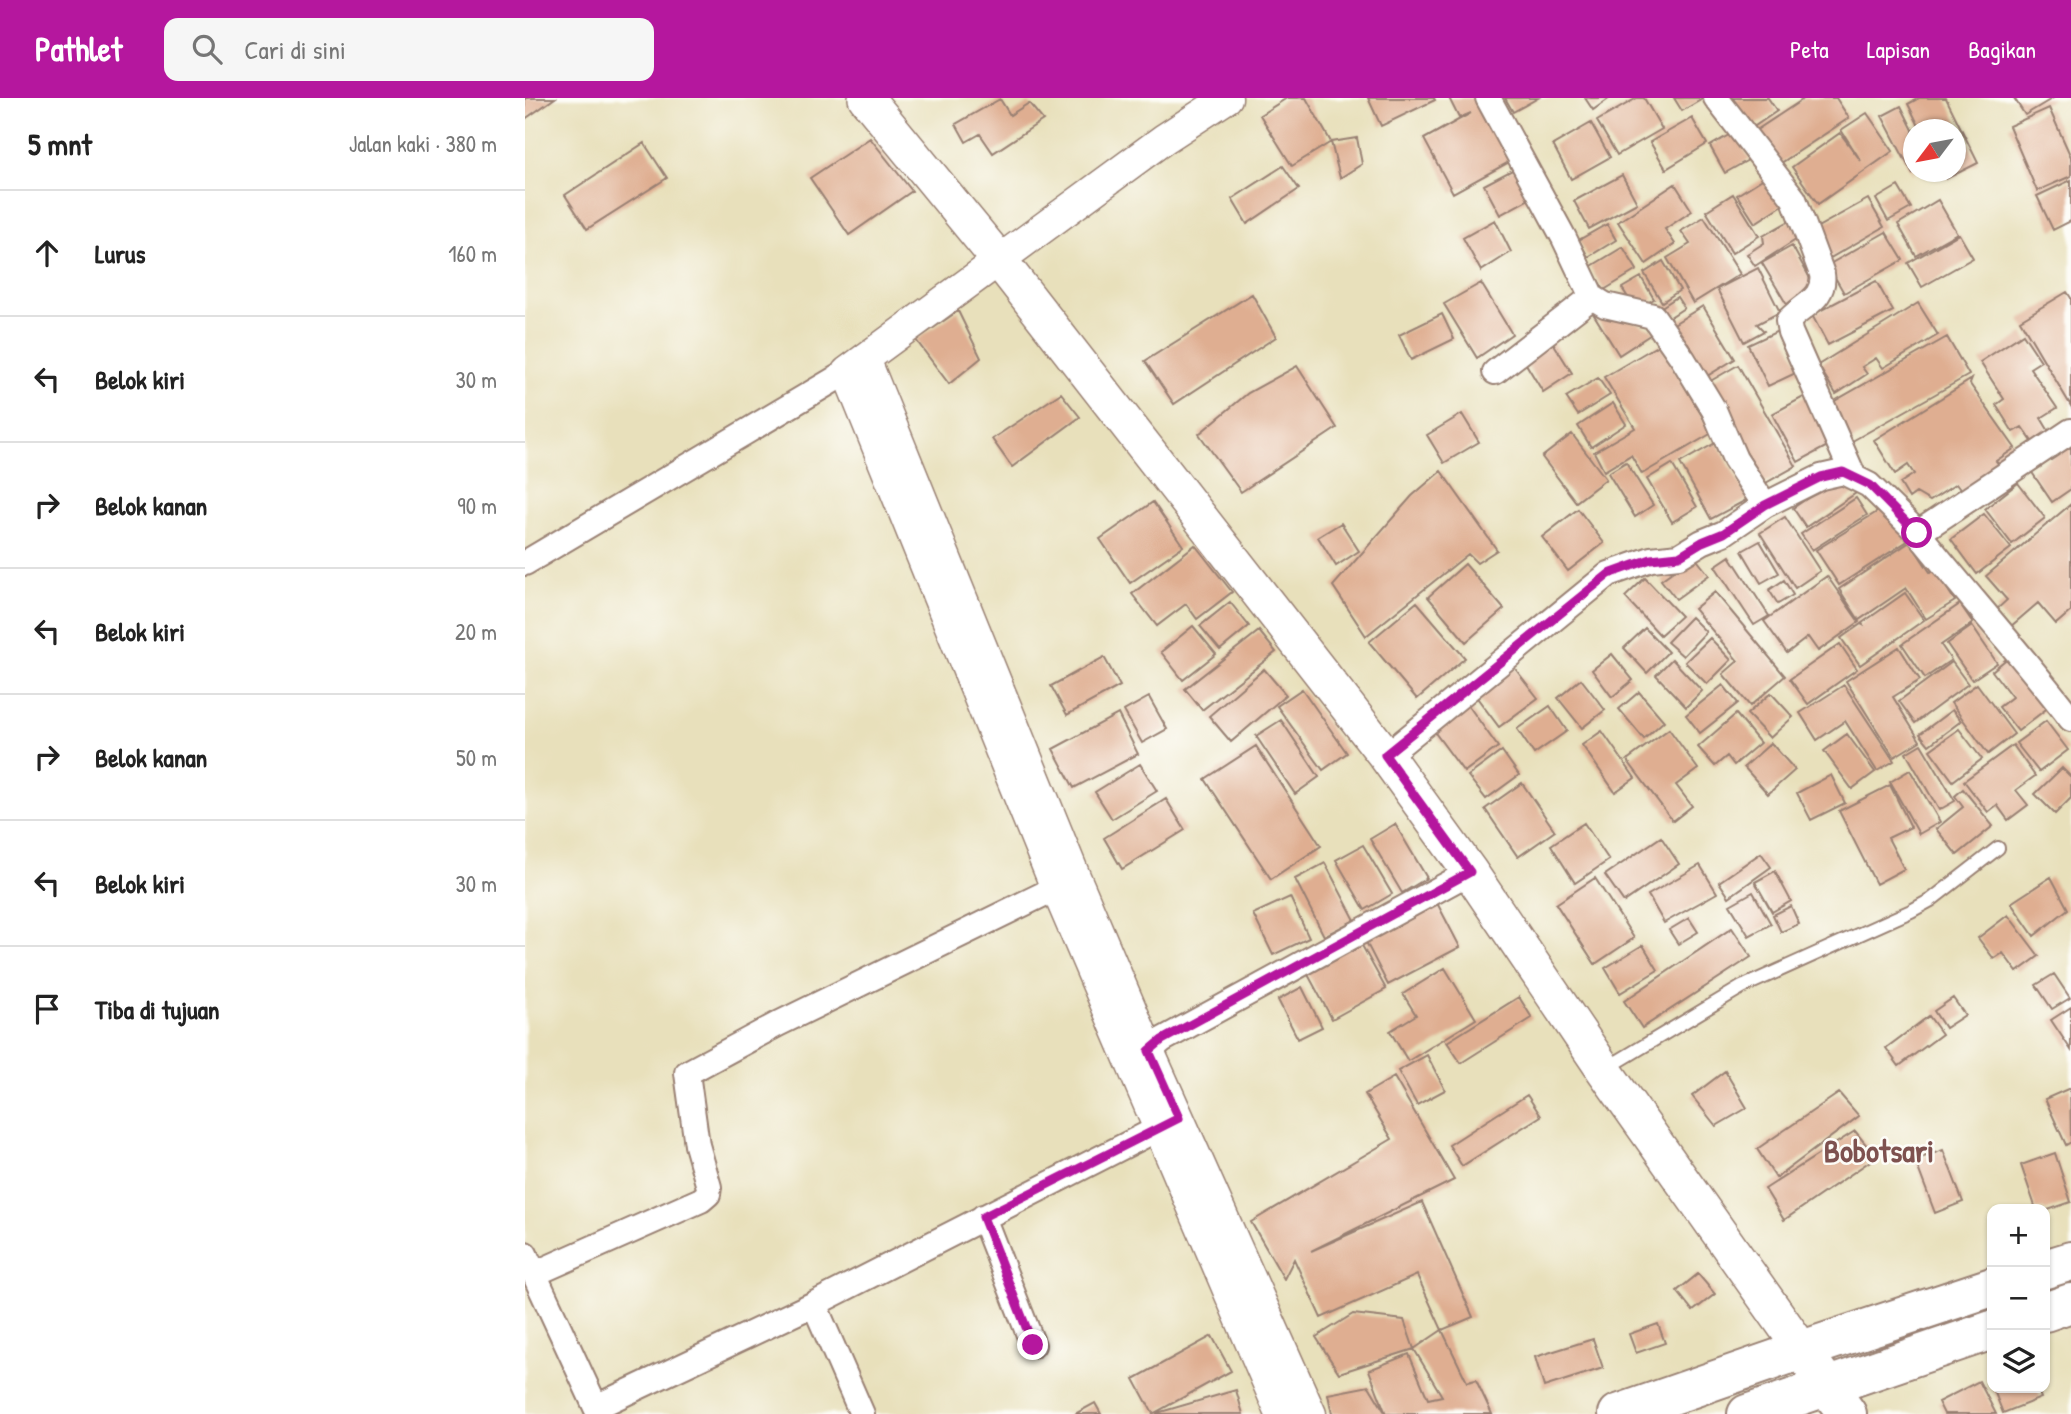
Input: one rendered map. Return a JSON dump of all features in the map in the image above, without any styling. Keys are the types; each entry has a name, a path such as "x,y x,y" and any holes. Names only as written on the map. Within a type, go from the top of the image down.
{"main road":[{"path":"866,98 999,260 1385,755 1470,872 1604,1070 1837,1400"},
{"path":"2050,1267 2071,1261"},
{"path":"1618,1414 1987,1289"},
{"path":"2050,1310 2071,1303"},
{"path":"1747,1414 1837,1400 1987,1332"}],"street":[{"path":"525,563 856,366 1164,139 1227,98"},
{"path":"1488,98 1564,238 1592,297 1605,305 1653,316 1714,410 1735,459 1765,505"},
{"path":"1716,98 1794,199 1822,274 1823,288 1817,297 1788,321 1790,332 1854,477"},
{"path":"1495,372 1592,297"},
{"path":"856,366 1056,888 1311,1414"},
{"path":"856,366 1149,1051 1169,1123 1281,1414"},
{"path":"1917,533 2071,431"},
{"path":"1385,755 1609,574 1651,559 1679,556 1724,533 1765,505 1821,477 1843,472 1870,485 1917,533 2025,659 2071,719"},
{"path":"1149,1051 1162,1040 1470,872"},
{"path":"1056,888 778,1024 687,1073 697,1145 709,1187 708,1194 701,1200 529,1264 597,1410 814,1304 1169,1123"},
{"path":"983,1217 1033,1345"},
{"path":"814,1304 862,1414"}],"lane":[{"path":"1604,1070 1742,987 1931,900 1999,848"}],"building":[{"path":"525,98 555,98 525,119"},
{"path":"1287,98 1306,98 1331,142 1292,166 1260,115"},
{"path":"1368,98 1434,98 1435,100 1381,126"},
{"path":"1449,98 1477,98 1511,161 1453,193 1424,139 1471,113 1459,118"},
{"path":"1505,98 1538,98 1513,112"},
{"path":"1585,98 1610,98 1593,110"},
{"path":"1637,98 1644,98 1662,129 1617,155 1597,121"},
{"path":"1674,98 1704,98 1682,111"},
{"path":"1727,98 1768,98 1777,111 1749,130"},
{"path":"1805,98 1836,98 1849,118 1778,165 1755,131"},
{"path":"1919,98 1946,98 1956,119 1916,119 1908,104"},
{"path":"2014,98 2053,98 2025,115"},
{"path":"1000,99 1010,115 1029,103 1043,120 993,153 980,134 966,142 956,124"},
{"path":"1901,106 1908,119 1903,119 1903,156 1882,116"},
{"path":"2049,108 2071,157 2071,176 2037,191 2009,126"},
{"path":"1867,113 1893,151 1818,204 1792,167 1840,133 1861,161 1841,130"},
{"path":"1692,118 1707,144 1666,169 1650,142"},
{"path":"1591,123 1610,157 1571,179 1553,145"},
{"path":"1734,132 1750,159 1725,173 1710,146"},
{"path":"870,138 912,191 849,235 810,178"},
{"path":"1357,138 1362,164 1340,178 1331,142"},
{"path":"1966,139 1978,163 1966,169"},
{"path":"644,143 667,178 587,229 565,195"},
{"path":"1283,166 1299,189 1247,224 1232,199"},
{"path":"1516,168 1533,197 1500,215 1484,185"},
{"path":"1772,173 1789,201 1755,223 1737,195"},
{"path":"1622,175 1637,203 1589,229 1574,201"},
{"path":"2071,180 2071,221 2053,230 2037,196"},
{"path":"1675,184 1692,211 1665,229 1675,244 1646,264 1618,222"},
{"path":"1898,186 1911,208 1888,221 1876,199"},
{"path":"1733,194 1759,236 1732,253 1706,211"},
{"path":"1868,199 1884,227 1825,261 1809,232"},
{"path":"1938,200 1957,233 1916,256 1898,224"},
{"path":"1704,217 1740,274 1693,303 1667,258 1690,244 1681,231"},
{"path":"1495,220 1511,252 1481,271 1463,238"},
{"path":"1791,220 1802,236 1755,266 1747,254 1764,243 1763,236"},
{"path":"1607,224 1616,240 1588,257 1579,240"},
{"path":"1886,232 1903,260 1844,293 1828,265"},
{"path":"1959,234 1973,258 1922,287 1908,263"},
{"path":"1792,246 1816,289 1787,305 1762,263"},
{"path":"1623,247 1637,270 1604,290 1590,267"},
{"path":"1663,261 1680,290 1662,302 1644,273"},
{"path":"1758,268 1780,312 1757,324 1764,331 1744,342 1717,289"},
{"path":"1641,277 1654,299 1636,310 1622,288"},
{"path":"1876,281 1893,311 1828,345 1812,315"},
{"path":"1481,283 1512,334 1477,358 1444,304"},
{"path":"2067,292 2071,298 2071,406 2020,320"},
{"path":"1252,294 1276,337 1174,404 1145,361"},
{"path":"1677,297 1684,308 1667,319 1660,308"},
{"path":"1918,303 1938,335 1883,368 1876,358 1862,367 1867,374 1836,394 1818,365"},
{"path":"1598,306 1656,331 1619,355 1591,310"},
{"path":"1703,306 1735,359 1707,376 1688,343 1684,345 1672,325"},
{"path":"958,311 981,358 949,384 916,340"},
{"path":"1442,314 1454,339 1411,360 1399,335"},
{"path":"1782,329 1802,370 1768,386 1748,345"},
{"path":"2023,334 2041,361 2030,368 2057,408 2041,418 2050,433 2034,444 2022,427 2013,432 1996,405 2004,399 1980,362"},
{"path":"1947,337 1969,375 1847,444 1826,406"},
{"path":"1552,341 1572,373 1543,392 1523,359"},
{"path":"1660,344 1712,433 1642,474 1631,455 1604,471 1594,452 1635,428 1604,377"},
{"path":"1738,365 1796,466 1764,484 1707,383"},
{"path":"1297,366 1337,428 1241,492 1199,434 1248,393"},
{"path":"1598,378 1610,395 1578,415 1566,397"},
{"path":"1972,379 1970,384 2015,448 1996,461 2000,466 1962,492 1956,484 1930,501 1916,493 1909,498 1900,483 1914,474 1908,465 1895,474 1874,440"},
{"path":"1061,393 1080,417 1012,467 992,439"},
{"path":"1809,394 1835,442 1798,462 1772,414"},
{"path":"1613,403 1626,424 1591,447 1578,426"},
{"path":"1462,414 1479,442 1444,463 1427,435"},
{"path":"1572,434 1606,479 1576,502 1542,457"},
{"path":"1717,442 1748,499 1711,519 1680,463"},
{"path":"2071,443 2071,489 2052,502 2031,471"},
{"path":"1626,462 1653,505 1635,517 1608,473"},
{"path":"1672,464 1697,507 1672,522 1647,479"},
{"path":"1441,471 1497,550 1477,563 1468,554 1366,636 1333,586 1412,496"},
{"path":"1830,483 1848,484 1859,491 1806,527 1793,508"},
{"path":"2018,483 2045,518 2012,544 1985,509"},
{"path":"1856,498 1867,515 1812,550 1801,534"},
{"path":"1153,502 1183,546 1130,583 1100,539"},
{"path":"2071,504 2071,611 2056,624 2038,603 2010,627 1996,610 2007,600 1986,576"},
{"path":"1885,507 1909,540 1839,585 1816,550"},
{"path":"1578,509 1604,543 1568,571 1542,537"},
{"path":"1984,514 2011,548 1977,574 1951,539"},
{"path":"1785,517 1820,571 1795,588 1760,533"},
{"path":"1341,523 1359,551 1336,566 1318,537"},
{"path":"1760,541 1779,573 1761,583 1742,551"},
{"path":"1910,542 1930,572 1935,570 1955,601 1926,619 1906,588 1859,620 1839,589"},
{"path":"1195,545 1232,592 1197,619 1186,604 1157,626 1132,594"},
{"path":"1694,556 1709,575 1676,599 1661,580"},
{"path":"1730,556 1769,616 1754,625 1715,566"},
{"path":"1465,564 1504,609 1466,642 1428,597"},
{"path":"1827,576 1859,622 1818,651 1808,637 1787,653 1764,621"},
{"path":"1645,578 1681,616 1660,635 1625,597"},
{"path":"1784,580 1793,595 1778,604 1769,590"},
{"path":"1715,592 1785,676 1750,706 1723,674 1738,661 1694,609"},
{"path":"1905,593 1924,620 1860,665 1841,638"},
{"path":"1230,602 1249,626 1220,650 1200,626"},
{"path":"1417,602 1465,658 1417,699 1369,642"},
{"path":"1960,604 1973,623 1941,645 1951,660 1925,678 1902,644"},
{"path":"1691,617 1706,632 1683,656 1667,642"},
{"path":"1193,626 1216,654 1183,680 1161,652"},
{"path":"1972,626 1997,663 1972,680 1947,644"},
{"path":"1645,628 1668,652 1647,673 1624,648"},
{"path":"1259,631 1276,652 1202,710 1185,689"},
{"path":"1710,638 1731,660 1707,684 1685,662"},
{"path":"1840,644 1857,669 1808,704 1790,679"},
{"path":"1899,647 1920,680 1893,697 1920,741 1894,757 1846,681"},
{"path":"1612,654 1633,680 1612,697 1592,670"},
{"path":"2010,656 2050,706 2018,731 1999,707 2012,697 1992,671"},
{"path":"1104,657 1120,686 1067,715 1051,686"},
{"path":"1672,659 1702,691 1686,707 1656,675"},
{"path":"1952,662 1968,684 1915,723 1899,701"},
{"path":"1513,666 1538,698 1499,727 1475,695"},
{"path":"1264,669 1286,695 1231,742 1209,716"},
{"path":"1581,679 1605,710 1582,728 1558,698"},
{"path":"1977,684 2014,734 1988,754 1951,703"},
{"path":"1723,685 1738,703 1700,733 1686,715"},
{"path":"1844,685 1894,761 1877,771 1845,721 1817,740 1800,713"},
{"path":"1302,689 1347,753 1323,770 1277,706"},
{"path":"1639,692 1664,721 1644,739 1619,709"},
{"path":"1771,693 1793,717 1770,738 1747,714"},
{"path":"1149,697 1167,729 1142,743 1124,711"},
{"path":"1468,705 1498,747 1464,772 1433,730"},
{"path":"1550,706 1567,731 1534,754 1517,729"},
{"path":"1952,710 1961,721 1929,745 1920,734"},
{"path":"1118,714 1138,754 1074,788 1053,749"},
{"path":"1736,714 1760,743 1734,765 1727,756 1715,766 1698,747"},
{"path":"1281,720 1319,777 1295,794 1256,736"},
{"path":"2046,721 2068,750 2039,772 2016,743"},
{"path":"1669,729 1698,769 1676,785 1692,806 1673,821 1627,760"},
{"path":"1959,729 1982,759 1953,781 1930,750"},
{"path":"1602,731 1635,778 1615,792 1582,745"},
{"path":"1847,734 1875,772 1852,789 1824,751"},
{"path":"1771,743 1795,770 1768,794 1744,767"},
{"path":"1921,744 1955,801 1939,810 1906,753"},
{"path":"2013,745 2035,776 2016,790 2028,805 2008,820 1997,805 1988,812 1964,781"},
{"path":"1256,746 1321,846 1271,879 1205,779"},
{"path":"1502,751 1519,775 1486,799 1468,776"},
{"path":"1140,764 1157,791 1112,819 1095,792"},
{"path":"2062,768 2071,777 2071,798 2055,814 2035,794"},
{"path":"1910,770 1940,822 1919,834 1890,782"},
{"path":"1831,775 1845,803 1811,820 1797,793"},
{"path":"1522,783 1555,831 1518,857 1485,809"},
{"path":"1890,785 1911,827 1888,838 1904,869 1876,884 1839,811"},
{"path":"1963,789 1993,826 1957,855 1936,829 1963,807 1955,796"},
{"path":"1166,799 1185,830 1122,869 1104,838"},
{"path":"1584,823 1609,860 1575,883 1551,845"},
{"path":"1395,824 1427,878 1402,893 1370,839"},
{"path":"1661,837 1679,864 1624,902 1605,875"},
{"path":"1363,845 1392,894 1365,910 1336,860"},
{"path":"1761,853 1771,867 1729,897 1719,882"},
{"path":"1325,863 1355,920 1324,936 1295,879"},
{"path":"1700,865 1717,893 1664,923 1648,895"},
{"path":"1775,871 1791,901 1772,912 1755,882"},
{"path":"2051,877 2068,909 2034,936 2011,903"},
{"path":"1595,878 1634,938 1595,964 1556,904"},
{"path":"1753,892 1771,924 1749,936 1730,905"},
{"path":"1290,897 1309,938 1273,955 1253,914"},
{"path":"1436,901 1460,947 1388,985 1364,938"},
{"path":"1791,906 1799,924 1781,932 1773,915"},
{"path":"2008,915 2039,956 2017,972 2003,953 1994,959 1978,938"},
{"path":"1689,918 1698,932 1678,944 1669,930"},
{"path":"1732,928 1751,957 1642,1028 1624,1001"},
{"path":"1359,940 1386,989 1332,1019 1305,969"},
{"path":"1643,945 1658,970 1620,993 1605,968"},
{"path":"1445,968 1476,1019 1408,1061 1390,1031 1416,1015 1403,994"},
{"path":"2054,974 2070,998 2052,1009 2036,985"},
{"path":"1302,987 1322,1027 1298,1039 1278,1000"},
{"path":"1519,997 1532,1018 1461,1063 1447,1042"},
{"path":"1953,998 1965,1015 1945,1028 1934,1011"},
{"path":"2071,1007 2071,1050 2051,1020"},
{"path":"1929,1016 1942,1034 1899,1066 1886,1048"},
{"path":"1427,1055 1445,1090 1417,1105 1398,1071"},
{"path":"1725,1071 1747,1108 1716,1126 1692,1096"},
{"path":"1394,1077 1454,1180 1311,1251 1422,1202 1473,1317 1442,1330 1417,1275 1321,1318 1294,1259 1284,1279 1251,1222 1392,1139 1365,1094"},
{"path":"2070,1088 2071,1142 2066,1145 2045,1099"},
{"path":"1839,1093 1859,1116 1776,1178 1757,1149"},
{"path":"1527,1095 1541,1116 1462,1166 1449,1145"},
{"path":"1855,1131 1876,1157 1784,1220 1765,1189"},
{"path":"1943,1150 1963,1202 1935,1213 1915,1160"},
{"path":"2055,1153 2071,1202 2050,1209 2050,1204 2034,1204 2021,1165"},
{"path":"1698,1274 1715,1294 1693,1311 1677,1291"},
{"path":"1353,1314 1404,1320 1414,1349 1339,1373 1316,1337"},
{"path":"1658,1324 1665,1343 1636,1353 1629,1334"},
{"path":"1442,1330 1467,1382 1476,1380 1492,1414 1386,1414 1369,1370 1409,1354 1428,1399 1442,1396 1414,1349"},
{"path":"1212,1336 1231,1371 1153,1414 1134,1379"},
{"path":"1593,1339 1603,1368 1544,1387 1535,1357"},
{"path":"1979,1381 1996,1414 1944,1414 1938,1402"},
{"path":"1369,1386 1386,1414 1332,1414 1328,1394"},
{"path":"1236,1390 1243,1414 1157,1414 1157,1413"},
{"path":"1995,1393 2039,1393 2041,1398 2003,1413"},
{"path":"1095,1403 1101,1414 1075,1414"}],"district":[{"name":"Bobotsari","path":"1879,1150"}],"route":[{"path":"1033,1345 983,1217 1179,1118 1149,1051 1162,1040 1470,872 1385,755 1609,574 1651,559 1679,556 1724,533 1765,505 1821,477 1843,472 1870,485 1917,533"}]}
